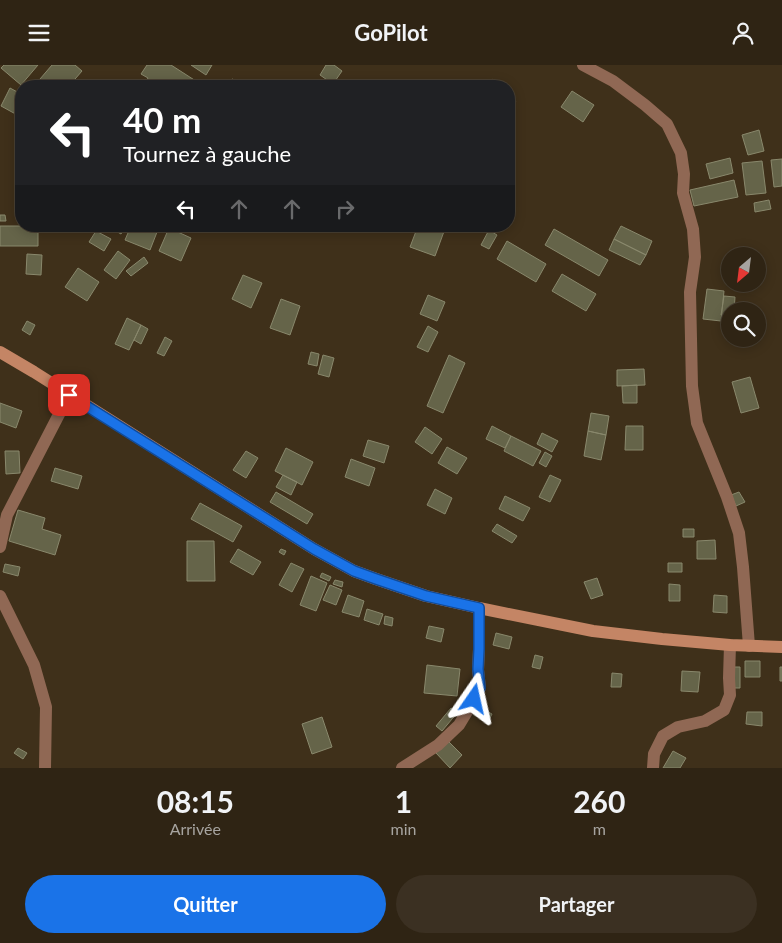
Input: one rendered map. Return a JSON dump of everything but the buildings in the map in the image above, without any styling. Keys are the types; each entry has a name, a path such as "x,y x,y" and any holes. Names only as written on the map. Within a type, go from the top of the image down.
{"street":[{"path":"583,65 613,81 667,124 681,153 684,193 693,229 695,257 690,292 692,386 697,423 727,497 739,533 749,646"},
{"path":"0,352 306,545 354,571 426,596 593,631 730,645 782,647"},
{"path":"0,547 7,515 69,395"},
{"path":"0,596 34,665 46,707 45,768"},
{"path":"402,768 438,745 459,725 480,688 478,669 479,608"},
{"path":"653,768 654,754 663,735 678,727 704,721 724,710 730,695 730,645"}],"route":[{"path":"69,395 284,531 354,571 426,596 479,608 478,669 480,688 474,699"}]}
